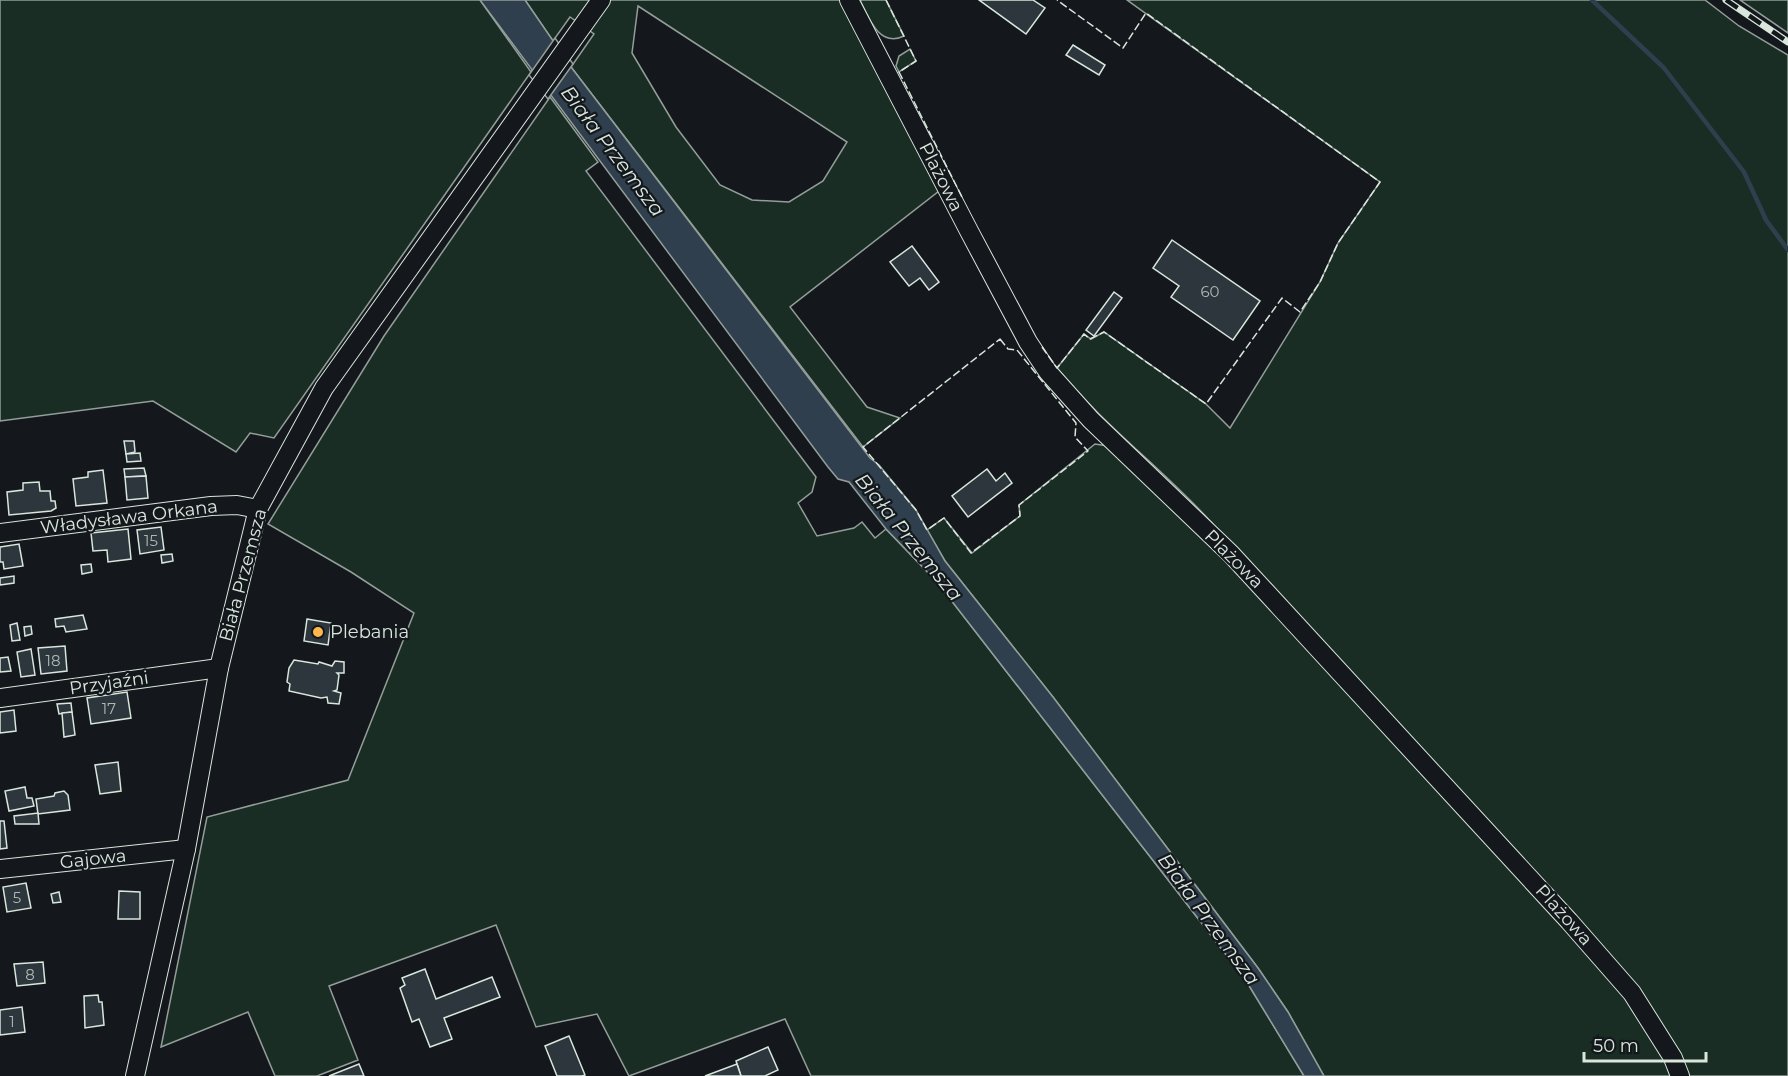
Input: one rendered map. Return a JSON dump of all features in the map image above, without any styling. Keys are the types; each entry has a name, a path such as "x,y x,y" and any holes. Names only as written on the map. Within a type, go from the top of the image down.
{"street":[{"name":"Biała Przemsza","path":"135,1076 186,849 219,668 258,509 324,388 601,0"},
{"name":"Plażowa","path":"849,0 1028,342 1048,372 1091,420 1231,554 1569,921 1632,993 1673,1058 1680,1076"},
{"name":"Władysława Orkana","path":"0,533 211,506 237,505 258,509"},
{"name":"Przyjaźni","path":"0,698 219,668"},
{"name":"Gajowa","path":"0,869 186,849"}],"green space":[{"path":"0,0 480,0 531,72 274,438 250,433 236,452 153,401 0,421"},
{"path":"525,0 841,0 939,191 790,307 867,407 900,418 863,447 571,67 594,34 570,17 553,41","holes":["638,6 847,142 823,181 789,202 752,200 720,185 676,127 632,53"]},
{"path":"860,0 886,0 904,36 895,39 881,35 871,22"},
{"path":"1127,0 1705,0 1739,26 1788,55 1788,1076 1324,1076 1288,1012 1258,968 1053,697 945,561 927,530 944,518 972,553 1020,516 1019,505 1095,444 1108,446 1213,524 1094,409 1057,368 1084,334 1091,339 1104,332 1206,404 1230,428 1320,282 1338,243 1380,182"},
{"path":"1740,0 1788,0 1788,33"},
{"path":"910,49 916,61 899,72 896,66 899,56"},
{"path":"550,97 598,162 586,171 816,477 812,492 798,503 817,536 854,528 862,522 875,538 886,529 937,582 1245,979 1304,1076 811,1076 785,1019 629,1076 597,1014 536,1027 496,925 329,986 358,1060 317,1076 275,1076 248,1012 161,1047 207,817 348,780 414,613 351,572 268,524 384,336"}],"water":[{"path":"480,0 525,0 571,67 870,458 879,465 916,510 945,561 1053,697 1258,968 1288,1012 1324,1076 1304,1076 1245,979 937,582 886,529 849,482 838,479 828,467"}],"pier":[{"path":"555,38 573,64 548,99 529,75"}],"building":[{"path":"979,0 1033,0 1045,8 1026,34"},
{"path":"1073,45 1105,65 1099,75 1066,55"},
{"path":"1172,240 1260,301 1233,340 1171,297 1179,286 1153,268"},
{"path":"912,246 939,282 929,290 920,278 909,286 890,262"},
{"path":"1114,292 1122,298 1094,336 1086,330"},
{"path":"124,441 134,441 135,452 126,454"},
{"path":"140,453 141,461 127,462 126,454"},
{"path":"144,468 146,476 125,477 124,469"},
{"path":"987,469 996,481 1005,473 1012,483 968,517 952,496"},
{"path":"103,470 107,503 76,506 73,479 88,477 88,472"},
{"path":"146,476 148,498 127,500 125,477"},
{"path":"39,482 40,491 50,491 51,501 55,501 56,508 51,511 9,515 7,492 23,490 23,483"},
{"path":"161,527 164,550 140,554 137,530"},
{"path":"128,529 131,559 108,562 107,550 93,551 91,533"},
{"path":"19,544 23,566 4,569 3,562 0,562 0,547"},
{"path":"172,554 173,561 162,563 161,555"},
{"path":"91,564 92,572 82,574 81,565"},
{"path":"14,576 14,583 0,585 0,578"},
{"path":"83,615 87,629 66,632 64,626 56,627 55,619"},
{"name":"Plebania","path":"307,619 331,623 328,645 304,641"},
{"path":"17,623 20,640 12,641 10,625"},
{"path":"31,626 32,634 25,636 24,627"},
{"path":"65,646 67,671 41,674 38,648"},
{"path":"31,649 35,675 21,677 17,652"},
{"path":"8,657 11,671 0,672 0,658"},
{"path":"294,660 318,664 319,662 332,666 335,661 344,662 344,673 337,673 339,675 337,690 334,691 341,693 339,704 328,703 327,697 321,698 289,691 290,684 287,682 289,668"},
{"path":"127,692 131,718 91,724 87,698"},
{"path":"71,703 72,712 59,714 57,704"},
{"path":"14,710 16,731 0,733 0,712"},
{"path":"72,712 75,735 64,737 62,713"},
{"path":"118,762 121,791 100,794 95,765"},
{"path":"25,787 27,798 32,798 34,806 9,811 5,791"},
{"path":"64,791 68,795 70,810 38,814 36,799 54,796 55,793"},
{"path":"38,813 39,824 15,824 14,816"},
{"path":"0,821 4,821 7,848 0,849"},
{"path":"26,883 31,908 7,912 3,887"},
{"path":"119,891 140,892 140,919 118,919"},
{"path":"59,892 61,902 53,903 51,894"},
{"path":"43,962 45,983 17,986 14,964"},
{"path":"425,969 436,999 492,977 500,997 444,1018 452,1039 430,1047 419,1019 412,1022 400,988 405,985 402,978"},
{"path":"98,995 99,1002 102,1002 104,1025 85,1028 84,996"},
{"path":"22,1007 25,1032 0,1035 0,1010"},
{"path":"569,1036 585,1075 557,1076 545,1046"},
{"path":"768,1047 778,1070 765,1076 741,1076 736,1061"},
{"path":"359,1064 364,1076 329,1076"},
{"path":"737,1064 741,1076 705,1076"}],"waterway":[{"path":"1592,0 1664,68 1744,172 1766,220 1788,250"}],"railway":[{"path":"1726,0 1788,42"}],"fence":[{"path":"886,0 916,61 899,72 963,199"},
{"path":"1042,347 1057,368 1084,334 1090,339 1104,332 1206,404 1282,298 1300,312 1320,282 1338,243 1380,182 1146,13 1123,48 1057,0"},
{"path":"1000,339 1008,349 1017,350 1076,423 1075,437 1088,451 1019,505 1020,516 971,553 944,518 927,530 916,510 863,447 1000,339"}],"place":[{"name":"Plebania","path":"318,632"}]}
